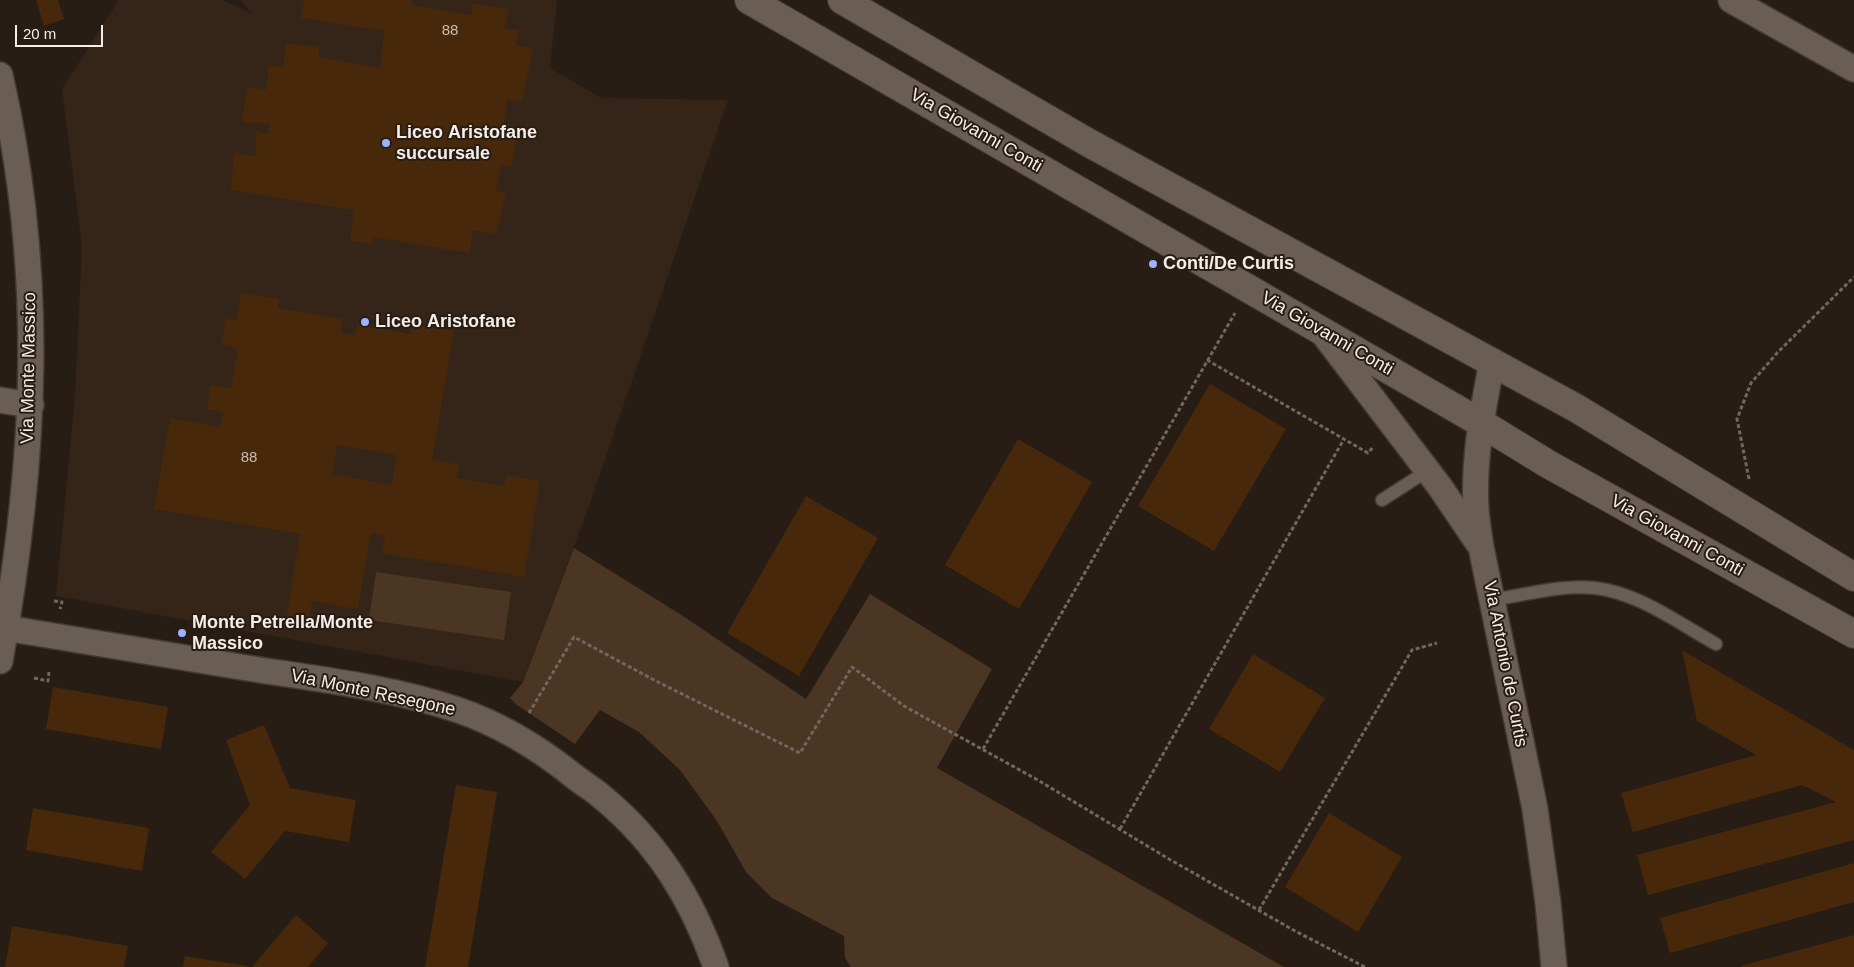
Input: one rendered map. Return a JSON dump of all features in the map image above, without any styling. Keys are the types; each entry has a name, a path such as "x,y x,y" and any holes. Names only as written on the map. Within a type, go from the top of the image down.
{"main road":[{"name":"Via Giovanni Conti","path":"749,0 1249,288 1548,464 1854,634"},
{"path":"842,0 1089,143 1492,360 1576,408 1854,577"}],"street":[{"path":"1731,0 1854,68"},
{"name":"Via Monte Massico","path":"0,75 13,139 26,223 31,305 31,405 23,512 3,628 0,661"},
{"path":"1322,332 1427,471 1481,547"},
{"name":"Via Antonio de Curtis","path":"1492,360 1481,423 1475,482 1476,510 1481,547 1534,809 1548,903 1554,967"},
{"path":"0,400 31,405"},
{"name":"Via Monte Resegone","path":"3,628 380,691 458,710 490,722 547,754 602,796 634,827 657,853 685,895 700,926 716,967"}],"lane":[{"path":"1382,500 1427,471"},
{"path":"1492,600 1571,588 1595,588 1612,591 1644,603 1716,644"}],"path":[{"path":"1749,480 1737,419 1751,382 1778,352 1854,277"},
{"path":"983,749 1249,288"},
{"path":"1207,360 1368,453 1392,425"},
{"path":"1120,829 1344,439"},
{"path":"54,601 62,602 59,613"},
{"path":"516,735 574,637 654,680 800,753 852,667 904,706 1036,779 1259,910 1365,967"},
{"path":"1259,910 1412,650 1437,643"},
{"path":"34,678 48,681 49,672"}],"shaded area":[{"name":"Liceo Aristofane","path":"119,0 222,0 251,13 241,0 557,0 550,68 601,98 728,100 588,509 523,682 56,596 75,397 82,246 62,89"},
{"path":"574,548 683,616 806,699 870,594 992,669 937,768 1284,967 851,967 845,958 844,936 772,898 746,872 717,821 680,770 639,732 600,710 575,744 517,705 510,698 523,682"},
{"path":"376,572 511,592 504,640 369,620"}],"building":[{"path":"36,0 58,0 64,19 44,26"},
{"name":"Liceo Aristofane succursale","path":"304,0 412,0 411,5 471,15 473,3 508,9 505,28 519,30 516,45 533,48 522,102 507,99 504,124 519,126 511,168 501,164 496,191 506,193 496,235 473,230 469,253 375,237 372,244 350,241 354,210 231,190 234,153 256,156 256,131 268,134 270,124 242,122 247,87 266,90 269,65 283,68 286,43 319,47 319,57 380,68 384,31 301,18"},
{"name":"Liceo Aristofane","path":"241,293 279,299 278,308 343,319 341,333 355,335 357,325 411,334 413,324 454,331 432,460 459,464 457,478 504,486 506,475 540,481 524,577 382,553 385,536 371,533 358,609 312,601 308,624 286,620 300,534 154,509 170,418 220,427 223,412 207,409 210,385 231,388 238,348 221,345 226,318 236,320","holes":["337,445 397,455 392,485 332,474"]},
{"path":"1210,384 1286,429 1214,551 1138,506"},
{"path":"1018,439 1092,482 1019,609 945,565"},
{"path":"806,496 878,538 799,676 727,633"},
{"path":"1682,650 1854,750 1854,840 1648,895 1637,855 1836,802 1802,785 1633,832 1621,793 1756,755 1697,721"},
{"path":"1253,654 1325,698 1280,772 1209,729"},
{"path":"53,687 168,707 161,749 46,729"},
{"path":"264,725 290,788 356,800 349,842 285,831 245,879 211,852 250,805 226,740"},
{"path":"456,785 497,792 468,967 425,967"},
{"path":"33,808 149,828 142,871 26,850"},
{"path":"1329,813 1402,857 1358,932 1285,887"},
{"path":"1854,863 1854,902 1670,953 1660,918"},
{"path":"296,915 328,943 308,967 252,967"},
{"path":"12,926 128,946 124,967 5,967"},
{"path":"1854,935 1854,967 1741,967 1741,966"},
{"path":"185,956 247,966 247,967 183,967"}],"place":[{"name":"Liceo Aristofane succursale","path":"386,143"},
{"name":"Conti/De Curtis","path":"1153,264"},
{"name":"Liceo Aristofane","path":"365,322"},
{"name":"Monte Petrella/Monte Massico","path":"182,633"}]}
